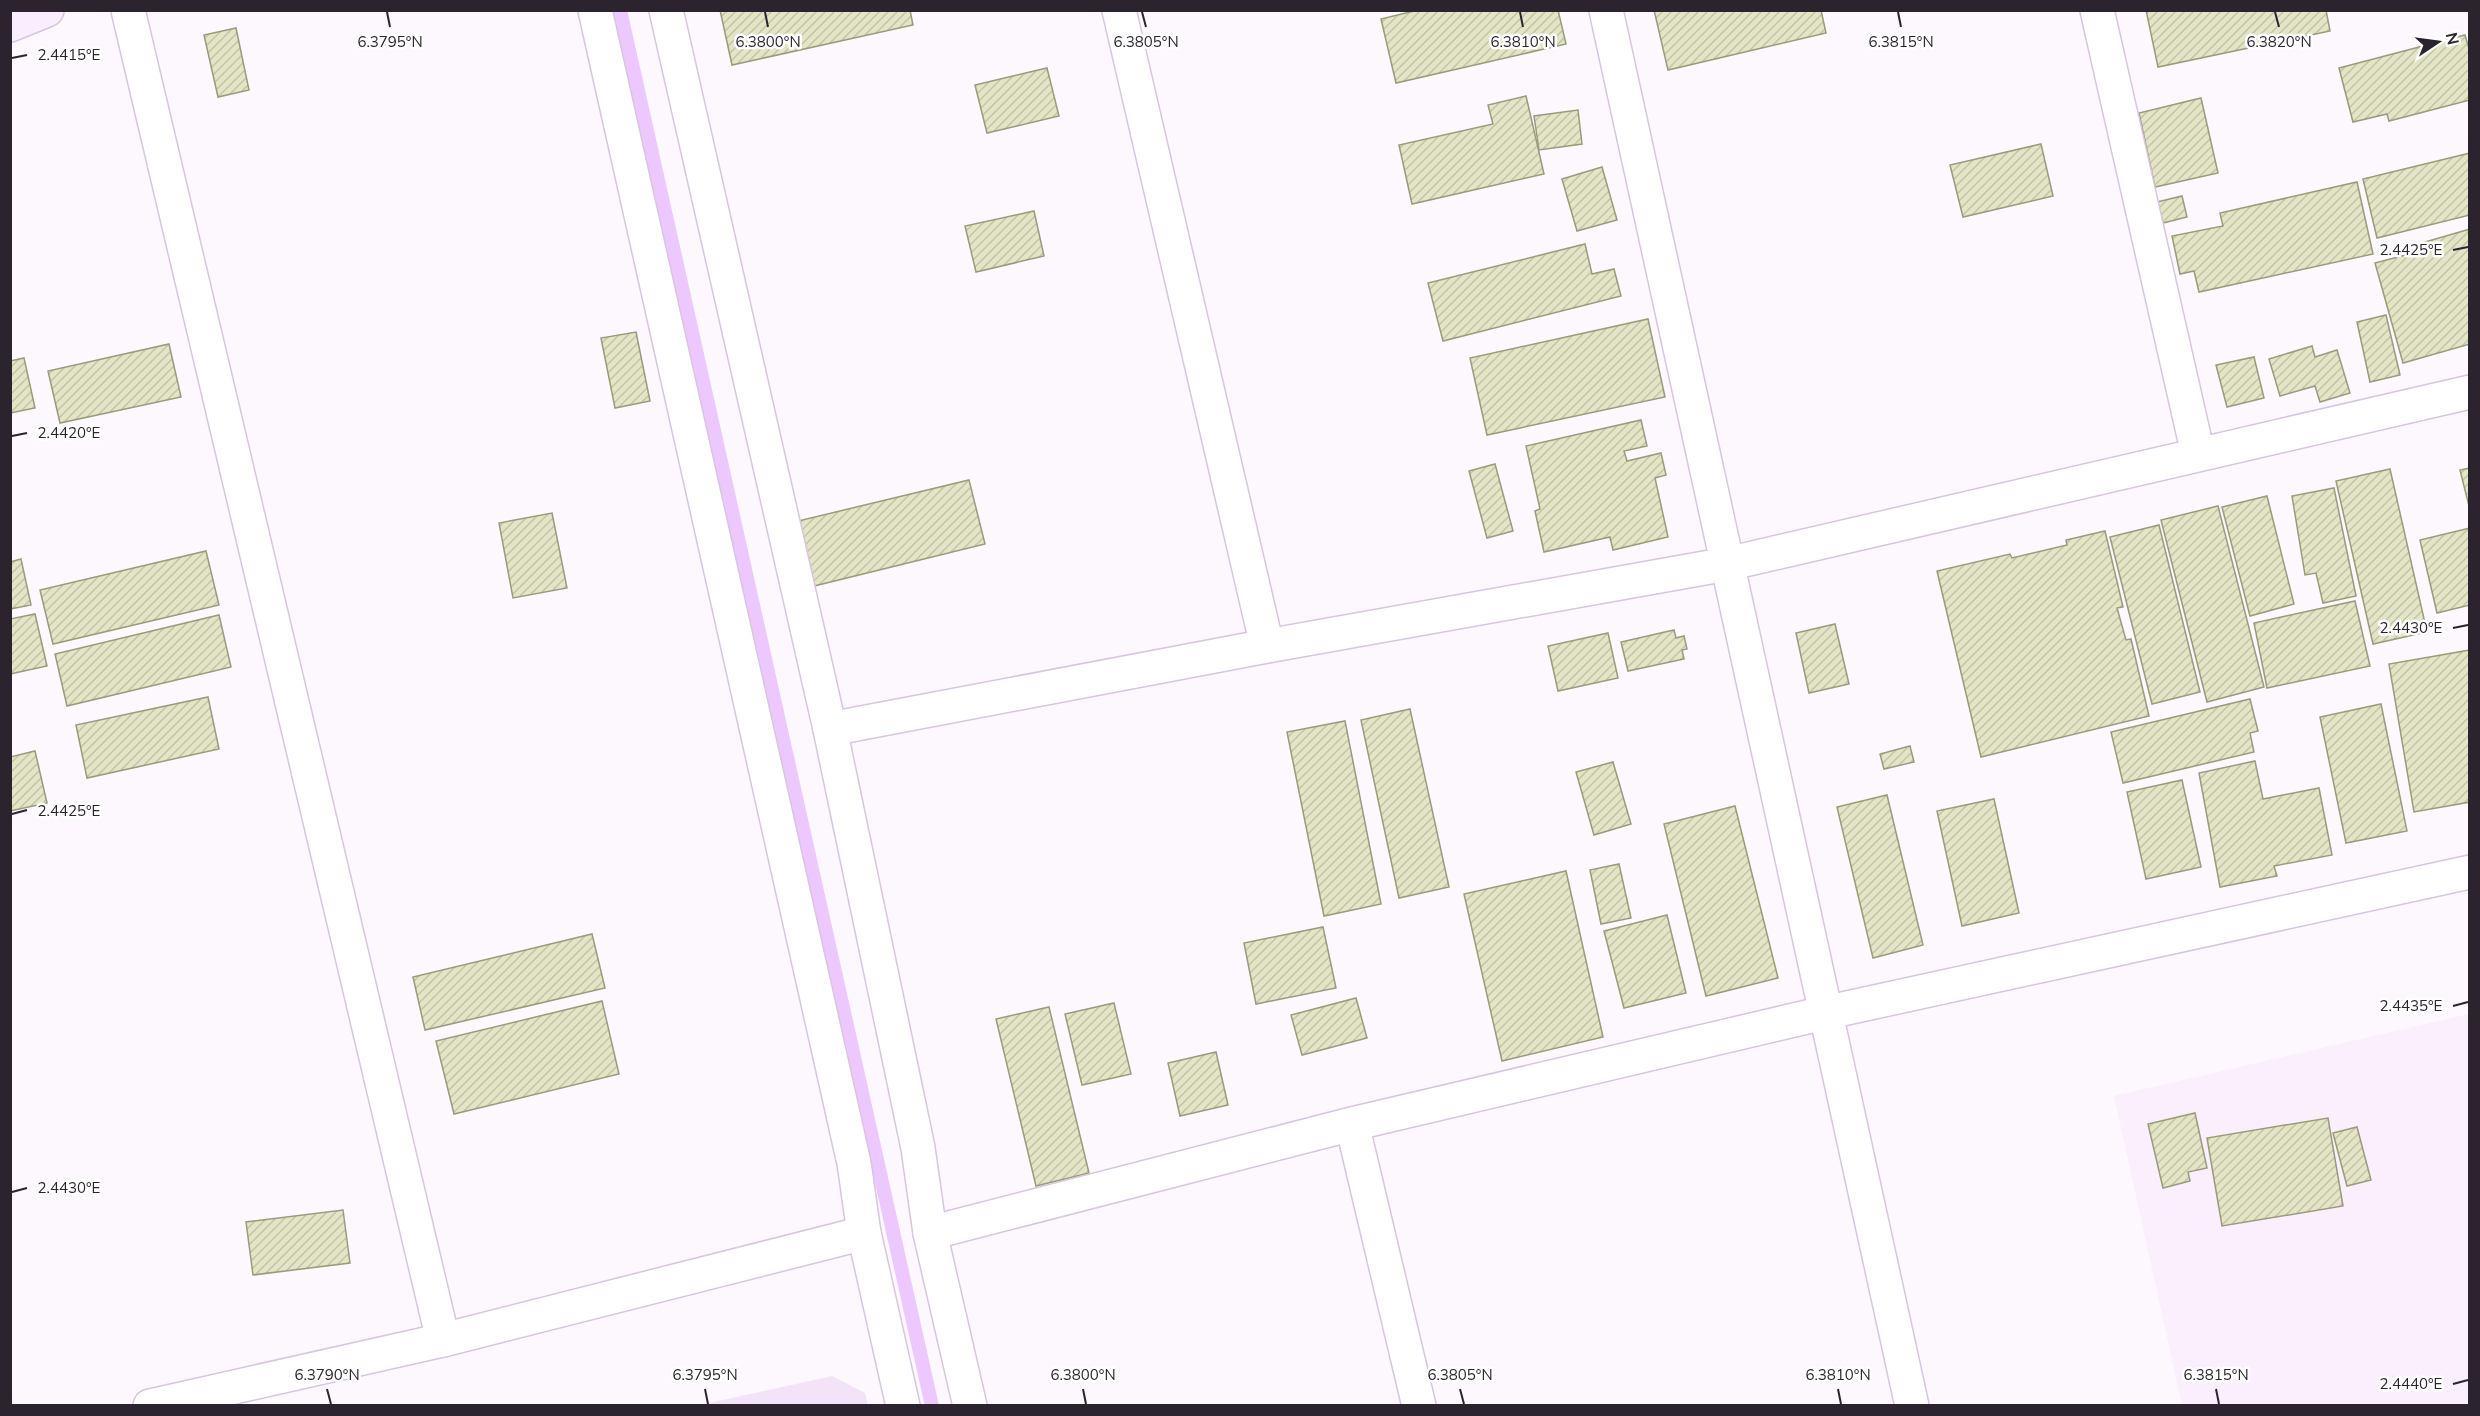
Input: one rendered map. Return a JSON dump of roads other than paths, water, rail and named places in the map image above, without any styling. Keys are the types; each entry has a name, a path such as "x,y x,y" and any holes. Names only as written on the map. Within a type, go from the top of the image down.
{"main road":[{"path":"10,25 47,10"}],"street":[{"path":"129,10 443,1340"},
{"path":"595,10 849,1140 864,1233 903,1406"},
{"path":"666,10 830,729 918,1148 930,1233 970,1406"},
{"path":"1119,10 1267,646"},
{"path":"1606,10 1824,1013 1912,1406"},
{"path":"2097,10 2198,454"},
{"path":"830,729 1267,646 1728,564 2469,392"},
{"path":"930,1233 1352,1124 1824,1013 2469,872"},
{"path":"1352,1124 1419,1406"},
{"path":"150,1406 443,1340 864,1233"}],"waterway":[{"path":"620,10 932,1406"}]}
